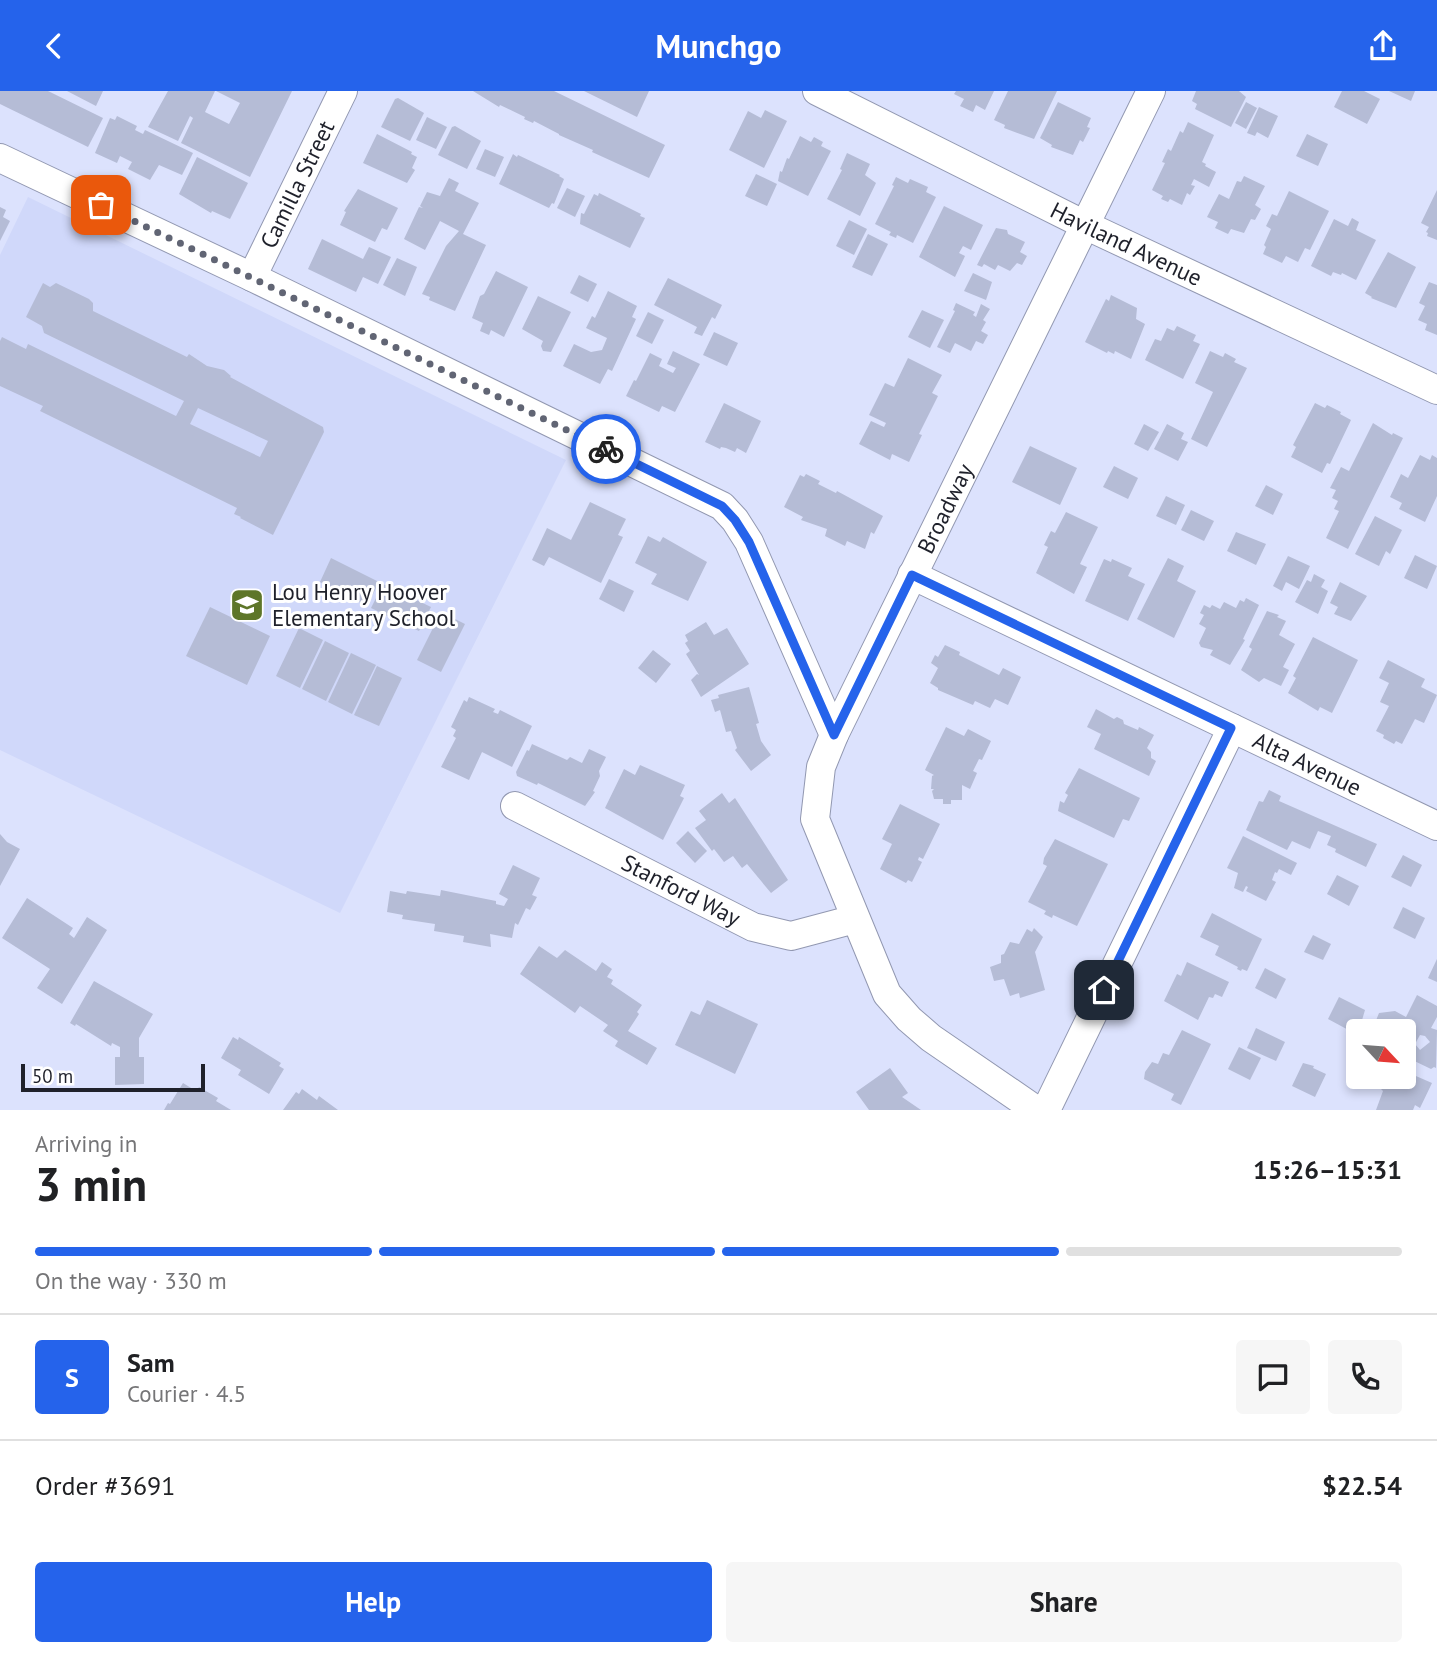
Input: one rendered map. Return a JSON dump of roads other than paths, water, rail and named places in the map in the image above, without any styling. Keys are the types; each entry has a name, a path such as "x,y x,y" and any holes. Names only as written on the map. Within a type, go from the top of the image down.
{"street":[{"name":"Camilla Street","path":"252,277 343,91"},
{"name":"Haviland Avenue","path":"817,91 1085,225 1437,390"},
{"name":"Broadway","path":"1036,1110 931,1038 897,1007 887,994 815,819 821,767 834,735 1151,91"},
{"path":"0,158 252,277 722,506 749,542 834,735"},
{"name":"Alta Avenue","path":"912,575 1437,826"},
{"path":"1046,1110 1231,728"},
{"name":"Stanford Way","path":"515,806 753,927 791,936 855,919"}],"place":[{"name":"Lou Henry Hoover Elementary School","path":"247,605"}]}
